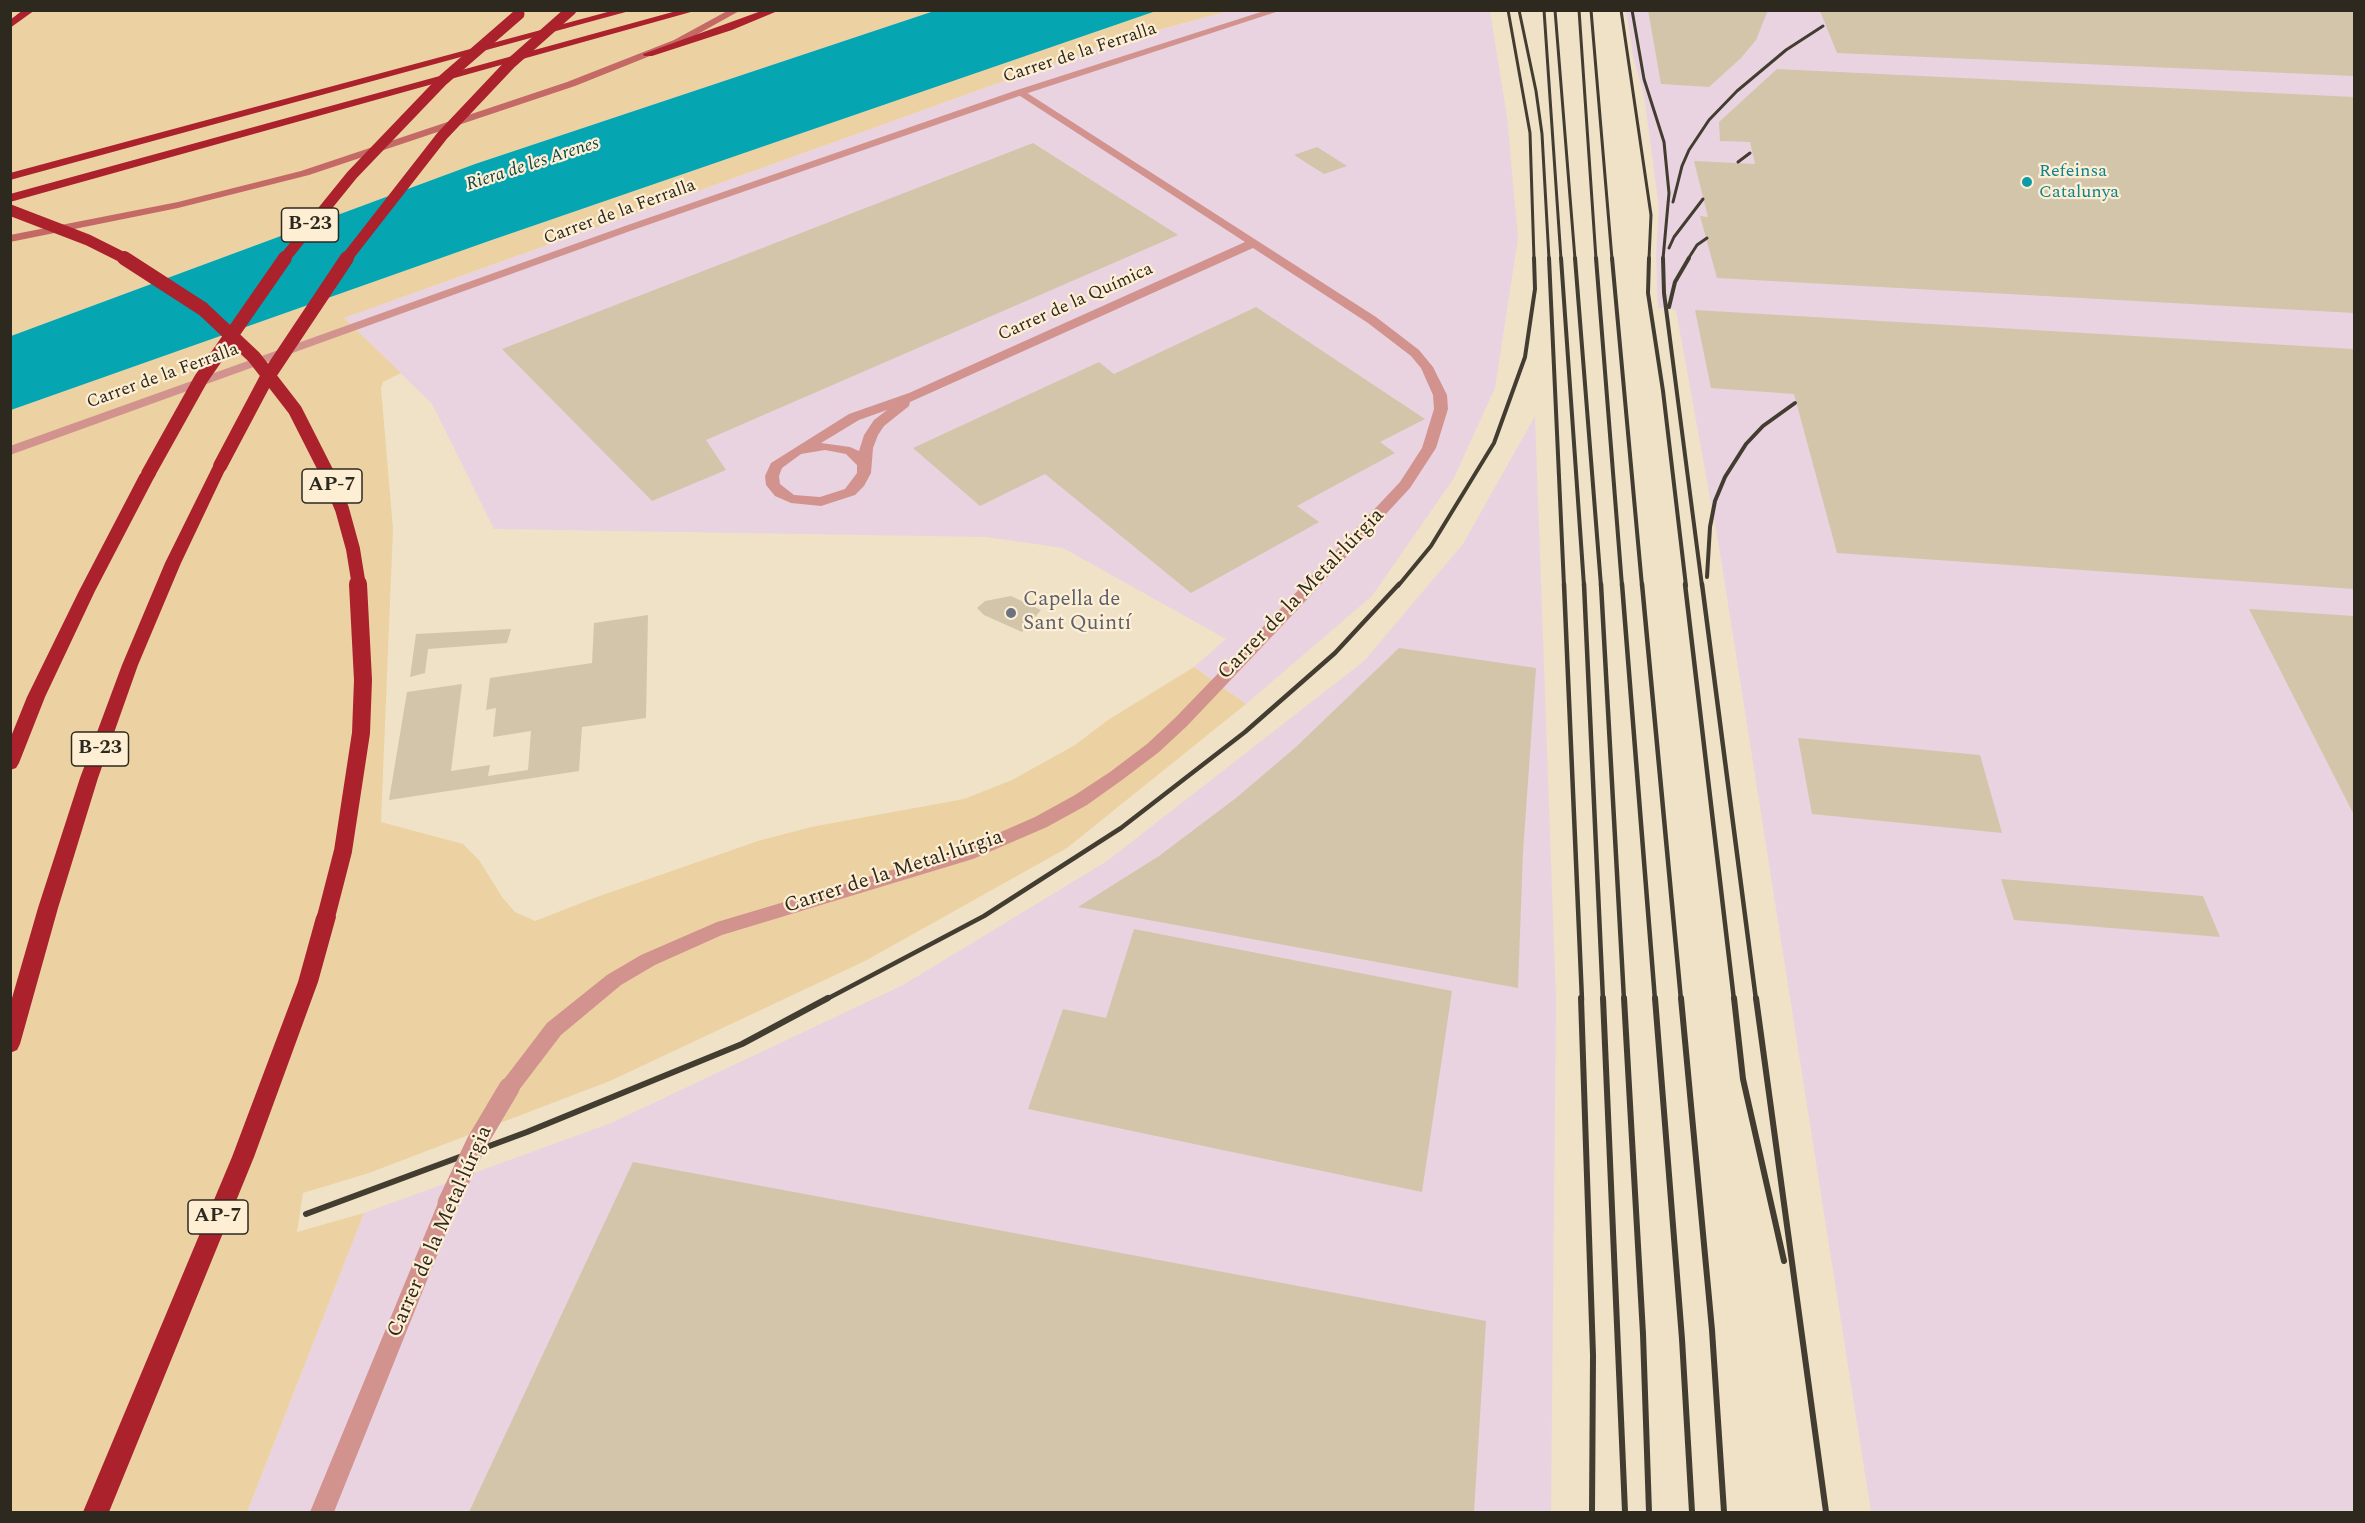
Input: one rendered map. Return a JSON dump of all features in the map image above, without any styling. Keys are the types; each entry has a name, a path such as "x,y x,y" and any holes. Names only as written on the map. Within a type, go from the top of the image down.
{"highway":[{"path":"10,25 30,10"},
{"name":"B-23","path":"10,1044 48,908 89,778 130,664 173,563 220,466 265,381 354,247 442,136 510,64 571,10"},
{"path":"10,177 628,10"},
{"path":"10,198 693,10"},
{"path":"648,54 775,10"},
{"name":"B-23","path":"10,763 36,697 148,474 201,379 258,295 304,232 352,175 428,95 521,12"},
{"name":"AP-7","path":"10,210 118,254 203,309 254,357 295,410 328,475 342,509 353,549 359,589 363,680 361,733 354,790 343,851 308,982 255,1127 96,1512"}],"main road":[{"path":"10,238 178,206 305,173 571,84 677,42 736,11"}],"street":[{"name":"Carrer de la Ferralla","path":"10,451 629,228 1021,92 1278,10"},
{"name":"Carrer de la Metal·lúrgia","path":"322,1512 448,1203 477,1142 509,1088 554,1029 614,980 648,960 717,929 967,854 1041,822 1090,794 1153,748 1181,722 1406,485 1429,448 1441,409 1440,395 1427,367 1397,338 1021,92"},
{"name":"Carrer de la Química","path":"797,451 854,417 914,396 1253,243"},
{"name":"Carrer de la Química","path":"864,464 866,448 879,423 914,396"},
{"path":"825,446 838,447 850,451 864,464 864,474 850,492 821,502 791,499 780,493 773,485 772,476 781,462 797,451 825,446"}],"shaded area":[{"path":"10,11 934,11 475,164 11,336"},
{"path":"1156,11 1228,11 1107,44 344,318 401,373 383,382 381,388 393,529 381,822 463,844 479,860 502,897 515,912 535,921 758,841 811,827 964,799 1012,780 1075,745 1108,720 1194,667 1246,704 1067,848 865,961 610,1081 369,1173 303,1193 297,1232 364,1213 247,1512 11,1512 11,410 489,241"},
{"path":"1228,11 1490,11 1507,117 1518,238 1495,388 1454,478 1372,596 1246,704 1194,667 1226,639 1063,548 986,537 494,529 432,404 344,318 1107,44"},
{"path":"1626,11 2354,11 2354,1512 1871,1512 1720,553 1676,310 1658,308 1656,253 1659,208 1644,95 1633,56"},
{"path":"1535,416 1556,1001 1551,1512 247,1512 364,1213 611,1123 903,985 1107,861 1364,661 1463,544"}],"water":[{"name":"Riera de les Arenes","path":"934,11 1156,11 489,241 11,410 11,336 475,164"}],"building":[{"path":"1648,10 1768,10 1756,40 1741,58 1709,87 1661,84"},
{"path":"2354,10 2354,76 1837,53 1820,11"},
{"name":"Refeinsa Catalunya","path":"1777,69 2354,97 2354,313 1717,278 1700,216 1708,217 1694,161 1755,164 1750,142 1720,141 1719,122"},
{"path":"1033,143 1178,235 706,440 726,470 652,501 502,349"},
{"path":"1317,147 1347,166 1324,174 1294,155"},
{"path":"1256,307 1425,419 1380,442 1395,453 1297,506 1319,522 1191,593 1045,474 980,506 913,448 1099,362 1114,374"},
{"path":"1695,310 2354,349 2354,589 1837,553 1794,394 1711,388"},
{"name":"Capella de Sant Quintí","path":"1011,596 1041,610 1022,632 984,615 977,608 985,601"},
{"path":"2249,609 2354,616 2354,815"},
{"path":"648,615 646,718 582,727 579,771 389,800 407,692 462,684 451,771 490,765 488,776 528,770 531,731 493,737 496,708 486,710 490,678 592,663 594,623"},
{"path":"511,629 507,643 428,649 425,673 410,677 416,634"},
{"path":"1399,648 1536,668 1523,852 1518,988 1078,907 1159,856 1236,798 1296,747"},
{"path":"1798,738 1980,755 2002,833 1812,814"},
{"path":"2001,879 2203,896 2220,937 2014,920"},
{"path":"1134,929 1452,991 1422,1192 1028,1109 1063,1009 1106,1018"},
{"path":"633,1162 1486,1321 1474,1512 469,1512"}],"railway":[{"path":"1508,10 1530,133 1534,259"},
{"path":"1519,10 1536,91 1542,134 1549,259"},
{"path":"1544,10 1561,259"},
{"path":"1555,10 1575,259"},
{"path":"1579,10 1596,259"},
{"path":"1591,10 1612,259"},
{"path":"1621,10 1651,215 1649,259"},
{"path":"1632,10 1644,79 1664,142 1669,193 1663,259"},
{"path":"1673,202 1682,166 1689,150 1709,120 1737,91 1786,50 1823,26"},
{"path":"1738,162 1750,153"},
{"path":"1669,248 1674,237 1703,199"},
{"path":"1688,259 1697,245 1707,238"},
{"path":"1398,586 1431,546 1494,443 1525,357 1535,289 1534,258"},
{"path":"1549,258 1564,586"},
{"path":"1561,258 1584,586"},
{"path":"1575,258 1601,586"},
{"path":"1596,258 1622,586"},
{"path":"1612,258 1642,586"},
{"path":"1649,258 1648,293 1663,391 1686,586"},
{"path":"1669,307 1675,282 1689,258"},
{"path":"1663,259 1664,293 1702,586"},
{"path":"1707,577 1710,527 1715,501 1725,477 1746,444 1763,426 1795,403"},
{"path":"825,1000 984,916 1121,828 1245,732 1335,653 1399,584"},
{"path":"1564,584 1582,1000"},
{"path":"1584,584 1603,1000"},
{"path":"1601,584 1624,1000"},
{"path":"1622,584 1655,1000"},
{"path":"1642,584 1681,1000"},
{"path":"1685,584 1734,1000"},
{"path":"1702,584 1756,1000"},
{"path":"306,1214 527,1132 742,1044 828,998"},
{"path":"1581,998 1593,1355 1592,1512"},
{"path":"1603,998 1625,1512"},
{"path":"1624,998 1643,1334 1649,1512"},
{"path":"1655,998 1682,1339 1692,1512"},
{"path":"1681,998 1712,1330 1724,1512"},
{"path":"1734,998 1743,1079 1784,1261"},
{"path":"1756,998 1826,1512"}],"place":[{"name":"Refeinsa Catalunya","path":"2027,182"},
{"name":"Capella de Sant Quintí","path":"1011,613"}]}
